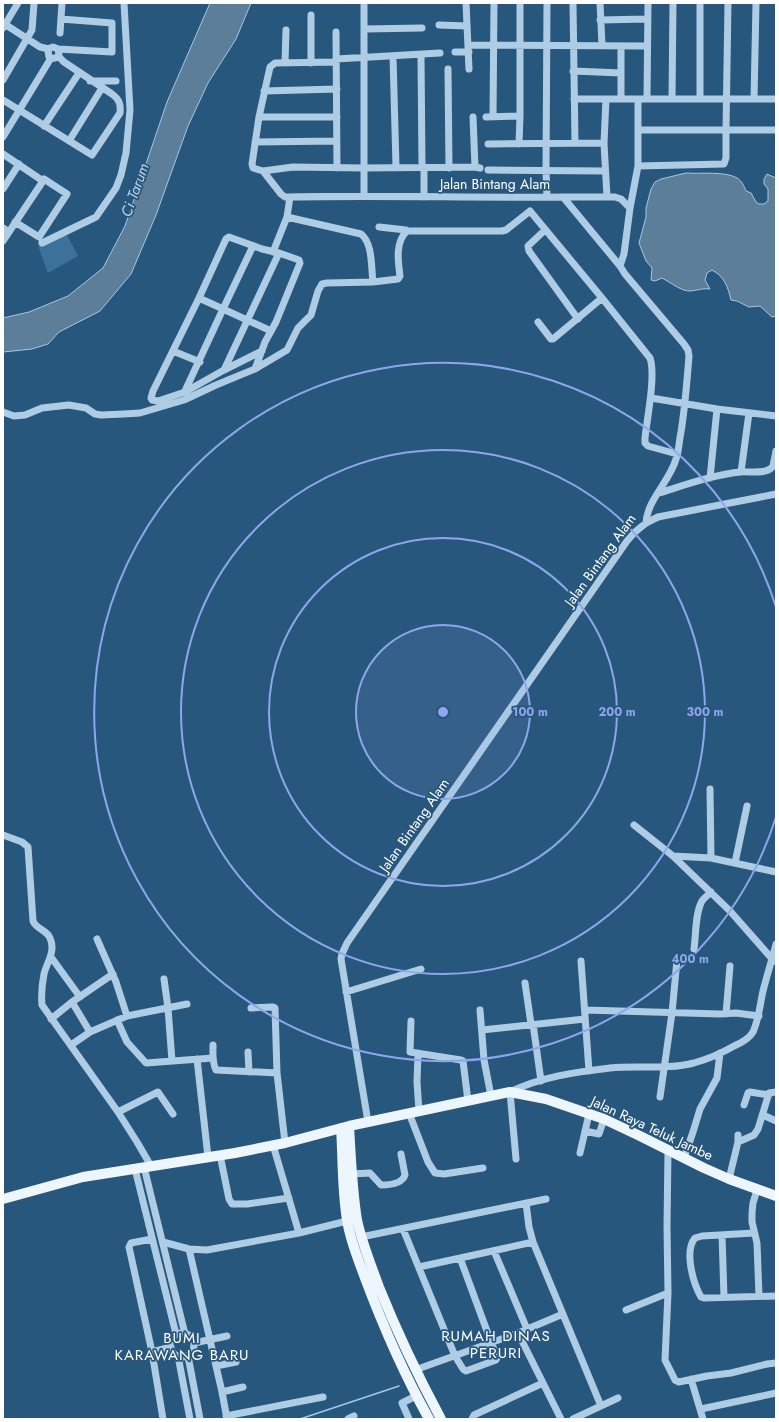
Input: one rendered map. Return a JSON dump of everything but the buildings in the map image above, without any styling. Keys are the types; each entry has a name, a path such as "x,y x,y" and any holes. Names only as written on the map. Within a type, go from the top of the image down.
{"main road":[{"name":"Jalan Raya Teluk Jambe","path":"3,1199 83,1177 285,1143 345,1127 510,1092 536,1096 604,1119 729,1179 776,1196"},
{"path":"345,1127 360,1238 383,1323 401,1365 429,1419"},
{"path":"345,1127 343,1177 347,1221 360,1238 385,1301 441,1419"}],"street":[{"path":"18,3 4,25 40,47 53,53 90,81 119,100 121,106 120,113 88,162"},
{"path":"3,80 33,26 34,3"},
{"path":"60,33 62,3"},
{"path":"42,243 96,217 116,188 121,175 126,153 130,110 124,3"},
{"path":"364,3 364,195"},
{"path":"466,3 469,69"},
{"path":"494,3 494,44 489,116 520,116"},
{"path":"519,144 520,3"},
{"path":"547,3 547,197"},
{"path":"573,3 575,143"},
{"path":"600,3 602,45"},
{"path":"647,99 648,3"},
{"path":"672,99 673,3"},
{"path":"700,3 700,99"},
{"path":"638,166 724,164 726,158 728,3"},
{"path":"754,99 756,3"},
{"path":"311,15 312,63"},
{"path":"53,53 112,52 112,23 61,19"},
{"path":"600,20 648,19"},
{"path":"439,25 467,26"},
{"path":"365,29 422,28"},
{"path":"285,63 286,30"},
{"path":"336,32 337,168"},
{"path":"455,52 494,44 647,46"},
{"path":"621,46 621,98"},
{"path":"5,130 20,111 53,53"},
{"path":"440,54 364,57 312,63 275,63 270,67 264,91 255,142 252,164 253,168 263,171 292,167 423,167 605,171"},
{"path":"421,55 424,196"},
{"path":"392,56 396,167"},
{"path":"448,69 449,168"},
{"path":"573,71 621,73"},
{"path":"44,126 79,73"},
{"path":"90,81 116,81"},
{"path":"69,141 102,88"},
{"path":"264,91 337,89"},
{"path":"574,99 776,99"},
{"path":"606,99 604,143 607,197"},
{"path":"620,266 624,254 630,208 638,166 638,99"},
{"path":"3,100 92,156"},
{"path":"259,117 337,117"},
{"path":"473,117 481,168"},
{"path":"638,130 776,130"},
{"path":"255,142 336,141"},
{"path":"488,144 604,143"},
{"path":"3,154 43,181 44,179 67,194 39,237 15,222"},
{"path":"3,189 19,164"},
{"path":"224,370 276,252 287,216 290,197 281,194 263,171"},
{"path":"3,241 6,230 15,222 43,181"},
{"name":"Jalan Bintang Alam","path":"290,197 364,195 484,198 563,197 688,350 689,356 685,405 677,454 673,467 653,502 646,523 627,541 347,943 341,957 368,1122"},
{"path":"563,197 615,197 621,199 630,208"},
{"path":"379,227 407,231 505,230 530,211 650,358 652,365 645,443 648,446 677,454"},
{"path":"287,216 365,236 370,247 373,282"},
{"path":"544,230 528,246 529,251 578,319"},
{"path":"3,412 14,416 25,415 42,408 69,405 86,408 95,414 101,415 140,413 184,400 255,369 284,352 289,347 300,325 311,315 318,291 322,284 373,282 398,279 400,276 398,257 399,246 404,234 407,231"},
{"path":"255,369 300,263 299,260 253,246 232,237 226,239 151,398 152,400 158,401 185,392 262,351"},
{"path":"185,392 200,362 222,309 253,246"},
{"path":"199,298 271,331"},
{"path":"538,322 552,340 602,298"},
{"path":"173,351 200,362"},
{"path":"650,398 685,405 776,416"},
{"path":"710,478 717,409"},
{"path":"741,472 749,413"},
{"path":"659,493 710,478 741,472 771,469 775,462 776,451"},
{"path":"646,523 658,517 671,514 776,494"},
{"path":"710,789 711,858"},
{"path":"735,863 747,806"},
{"path":"634,825 673,856 711,892 735,916 774,961"},
{"path":"3,835 22,842 28,847 33,921 37,927 50,937 52,944 51,957 44,973 41,993 42,1004 138,1142 185,1334"},
{"path":"673,856 711,858 776,872"},
{"path":"694,949 700,904 711,892"},
{"path":"97,938 113,974 127,1016"},
{"path":"516,1158 510,1092 521,1086 589,1071 612,1068 665,1066 696,1062 720,1053 746,1040 752,1032 758,1016 763,992 774,961 776,944"},
{"path":"51,957 80,997"},
{"path":"660,1097 672,1013 677,960"},
{"path":"581,962 589,1071"},
{"path":"726,1014 730,966"},
{"path":"346,992 421,970"},
{"path":"51,1019 72,1002 113,974"},
{"path":"164,979 172,1061"},
{"path":"525,983 541,1081"},
{"path":"72,1002 90,1032"},
{"path":"71,1045 90,1032 127,1016 187,1004"},
{"path":"251,1008 274,1008 277,1073 285,1143"},
{"path":"480,1010 484,1060 491,1096"},
{"path":"585,1010 672,1013 736,1013 758,1016"},
{"path":"482,1030 585,1019"},
{"path":"117,1020 127,1042 146,1063 213,1058"},
{"path":"411,1021 410,1051 412,1053 463,1061 468,1101"},
{"path":"213,1045 214,1068 216,1070 277,1073"},
{"path":"248,1052 249,1072"},
{"path":"684,1158 700,1109 717,1078 720,1053"},
{"path":"418,1054 414,1112 428,1162 435,1173 444,1174 483,1168"},
{"path":"197,1059 208,1157"},
{"path":"118,1112 158,1092 173,1114"},
{"path":"729,1179 738,1139 754,1135 758,1129 772,1094 750,1092 744,1106"},
{"path":"580,1153 589,1114"},
{"path":"763,1115 776,1121"},
{"path":"585,1131 600,1134 604,1119"},
{"path":"273,1145 299,1234"},
{"path":"668,1151 668,1293 665,1360 676,1382 731,1373 776,1363"},
{"path":"351,1174 370,1173 381,1185 400,1182 405,1175 401,1154"},
{"path":"220,1155 229,1199 232,1204 247,1204 289,1198"},
{"path":"143,1167 140,1191 176,1334 171,1341 171,1347 178,1356 190,1419"},
{"path":"140,1191 149,1189"},
{"path":"758,1190 753,1203 752,1213 754,1233 757,1243 759,1296"},
{"path":"360,1238 546,1199"},
{"path":"526,1203 529,1227 533,1242 601,1406"},
{"path":"163,1242 190,1249 207,1250 299,1234 347,1221"},
{"path":"403,1229 455,1356 464,1370 496,1360 497,1356 460,1258"},
{"path":"754,1233 702,1236 695,1238 692,1246 690,1262 692,1276 701,1296 704,1298 776,1296"},
{"path":"722,1235 724,1297"},
{"path":"152,1239 131,1243 129,1247 152,1352 163,1419"},
{"path":"419,1266 533,1242"},
{"path":"190,1249 222,1392 226,1418 323,1397"},
{"path":"494,1251 527,1329"},
{"path":"626,1310 668,1293"},
{"path":"446,1419 417,1369 518,1333 563,1314"},
{"path":"518,1333 561,1419"},
{"path":"176,1334 185,1334 192,1338 194,1343 192,1352 188,1356 178,1356"},
{"path":"194,1343 227,1336"},
{"path":"152,1352 171,1347"},
{"path":"188,1356 200,1419"},
{"path":"216,1366 236,1362"},
{"path":"691,1379 703,1419"},
{"path":"472,1419 474,1415 543,1383"},
{"path":"222,1392 243,1387"},
{"path":"701,1409 776,1393"},
{"path":"409,1419 402,1403 416,1396"},
{"path":"573,1419 618,1398"}],"shaded area":[{"path":"210,3 251,3 236,39 208,83 188,126 156,215 131,274 100,311 59,332 48,344 32,349 3,352 3,318 29,312 68,296 103,268 125,226 167,102"},
{"path":"686,173 726,174 737,178 744,185 746,191 751,193 756,202 759,204 764,204 768,201 768,189 764,184 764,179 767,174 776,178 776,316 772,317 760,306 749,307 737,301 731,300 725,282 720,275 712,270 707,273 705,280 710,289 687,291 662,278 655,281 651,280 652,268 646,261 639,243 651,189 655,182 661,179"},
{"path":"66,233 78,256 48,273 38,246"}],"waterway":[{"path":"300,1419 399,1386"}],"district":[{"name":"RUMAH DINAS PERURI","path":"496,1344"},
{"name":"BUMI KARAWANG BARU","path":"182,1346"}],"water label":[{"name":"Ci Tarum","path":"135,190"}]}
